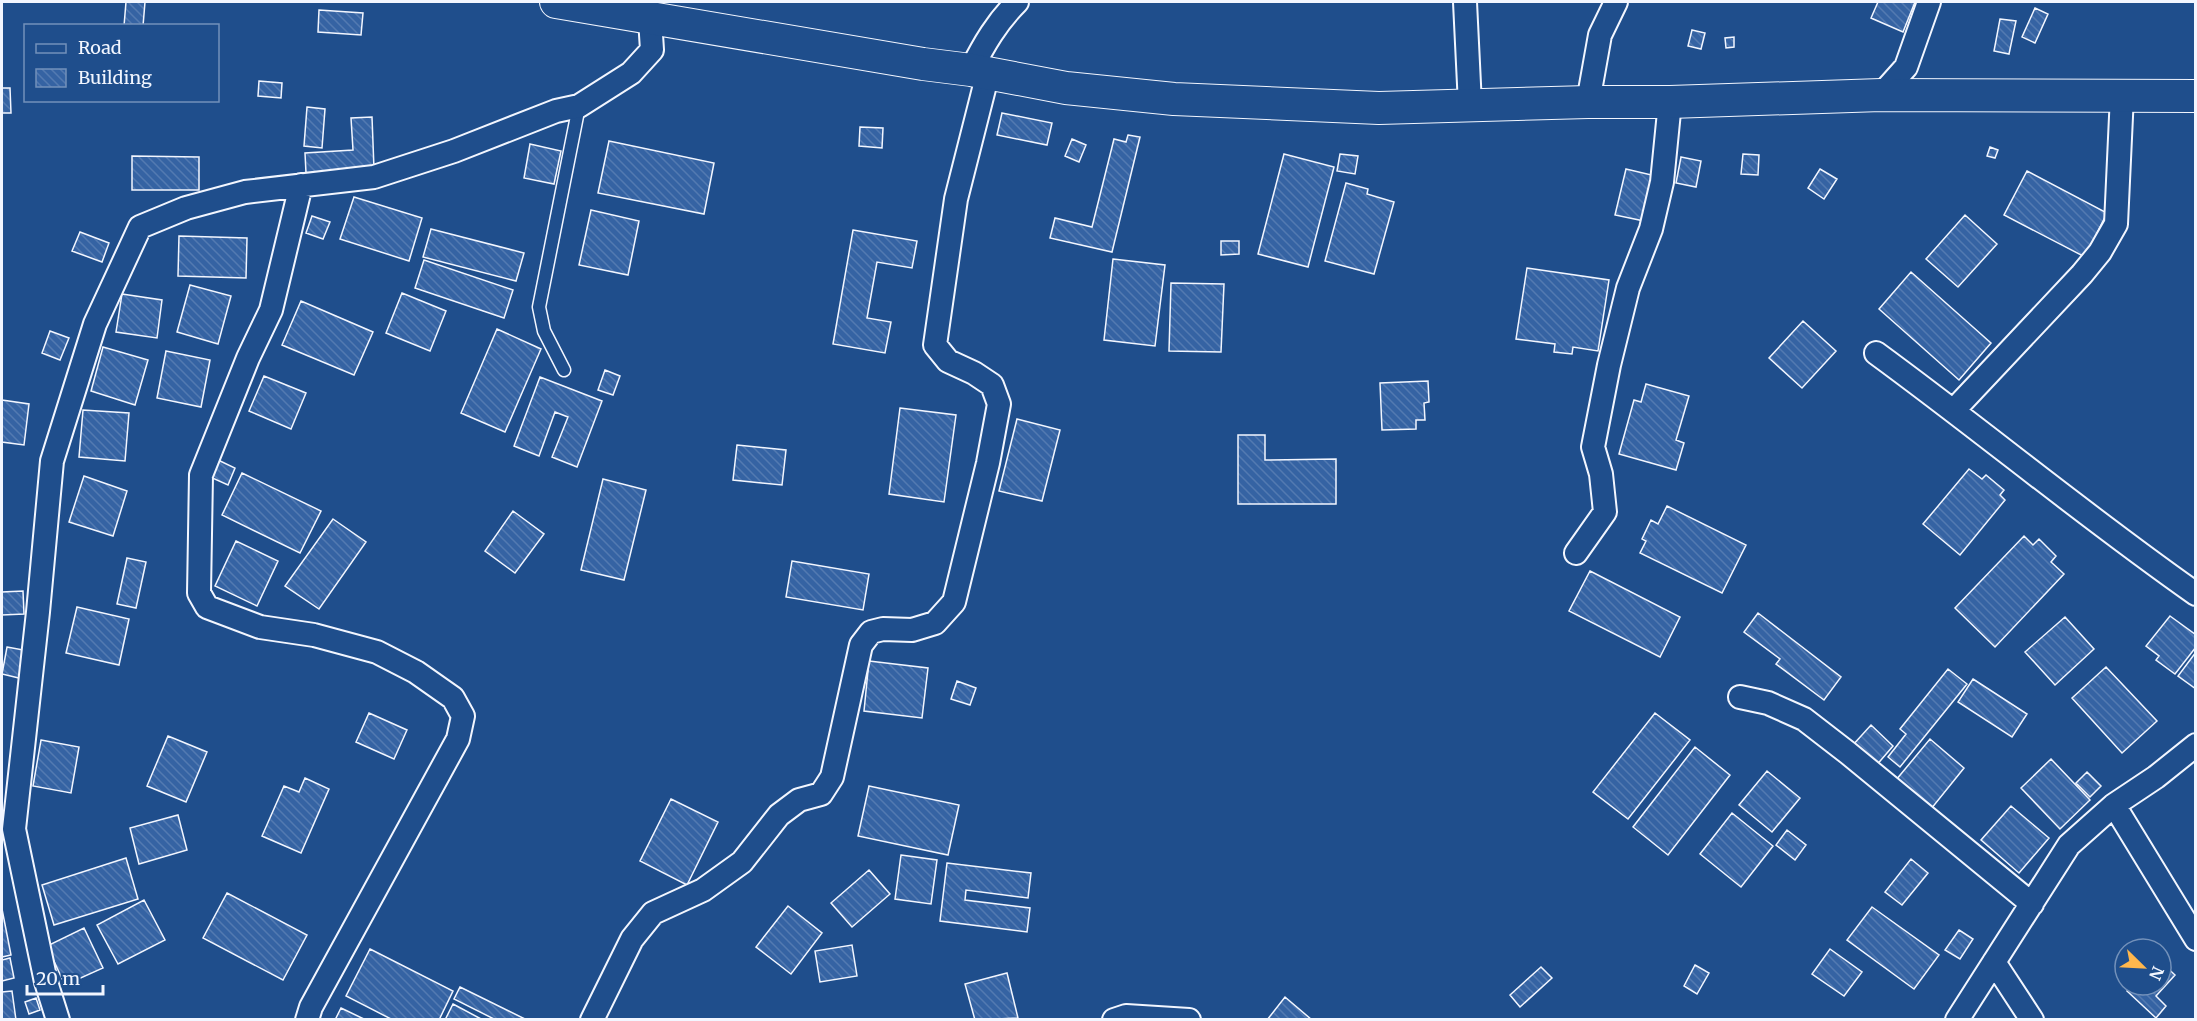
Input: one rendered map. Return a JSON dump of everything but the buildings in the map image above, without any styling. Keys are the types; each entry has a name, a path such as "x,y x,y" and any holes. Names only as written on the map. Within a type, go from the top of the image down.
{"main road":[{"path":"556,2 923,64 980,71 1066,88 1174,99 1379,108 1881,95 2196,96"}],"street":[{"path":"592,1020 632,939 653,913 713,883 742,862 779,815 799,800 821,794 832,777 861,645 871,632 884,629 912,630 935,622 954,602 988,463 999,404 992,385 974,373 948,361 935,345 956,199 984,42 999,20 1017,2"},
{"path":"1465,2 1470,105"},
{"path":"1588,102 1599,35 1616,2"},
{"path":"1881,95 1906,67 1929,2"},
{"path":"58,1020 46,982 8,830 38,612 52,461 95,324 140,227 186,208 245,192 374,177 454,151 556,111 579,106 631,73 652,50 650,18"},
{"path":"1954,410 2082,274 2100,252 2116,224 2122,95"},
{"path":"1576,554 1605,512 1601,474 1593,447 1609,365 1628,288 1650,229 1662,182 1670,102"},
{"path":"301,185 272,310 248,358 201,475 199,593 207,607 260,627 314,635 377,652 416,672 453,698 463,716 458,739 311,1007 307,1020"},
{"path":"1876,353 1954,410 2025,468 2196,594"},
{"path":"1740,697 1768,703 1804,719 2032,904"},
{"path":"1957,1020 2069,845 2114,805 2156,777 2196,745"},
{"path":"2114,805 2196,939"},
{"path":"1994,962 2032,1020"},
{"path":"1114,1020 1126,1016 1189,1020"}],"lane":[{"path":"564,370 544,331 539,307 579,106"}]}
